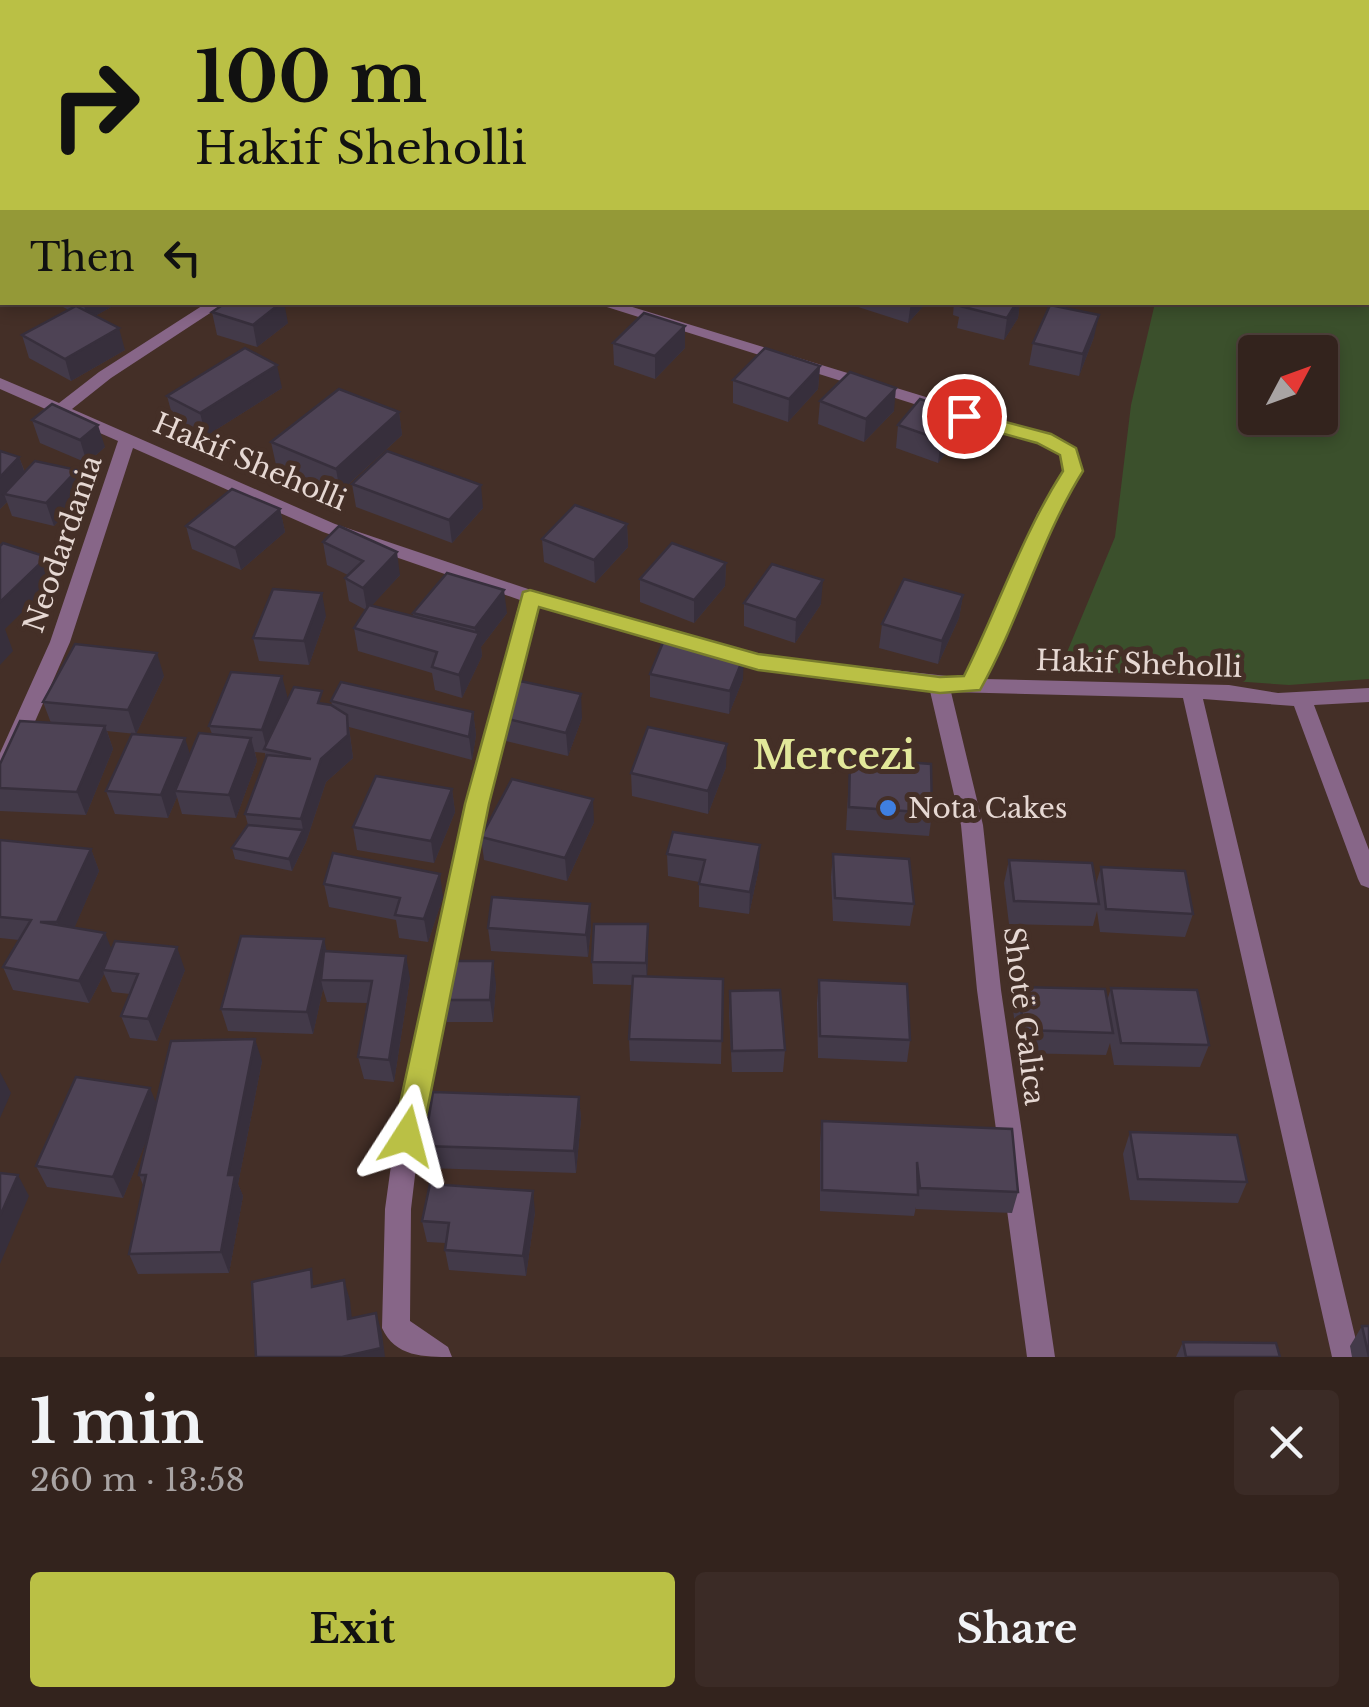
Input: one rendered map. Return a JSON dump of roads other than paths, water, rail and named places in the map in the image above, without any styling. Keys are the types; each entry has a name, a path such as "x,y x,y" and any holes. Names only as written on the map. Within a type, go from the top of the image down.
{"street":[{"path":"61,410 105,376 215,305"},
{"path":"608,305 1044,438 1069,452 1073,471 1046,514 1011,604 972,684"},
{"name":"Hakif Sheholli","path":"0,383 329,528 530,597 758,662 940,685 1230,692 1302,700 1369,695"},
{"name":"Neodardania","path":"0,776 60,642 127,440"},
{"path":"438,1357 396,1328 398,1209 412,1100 484,775 530,597"},
{"name":"Shotë Galica","path":"940,685 972,825 989,990 1041,1357"},
{"path":"1192,694 1346,1357"},
{"path":"1302,700 1369,879"}],"place":[{"name":"Nota Cakes","path":"888,808"}],"district":[{"name":"Mercezi","path":"834,755"}]}
